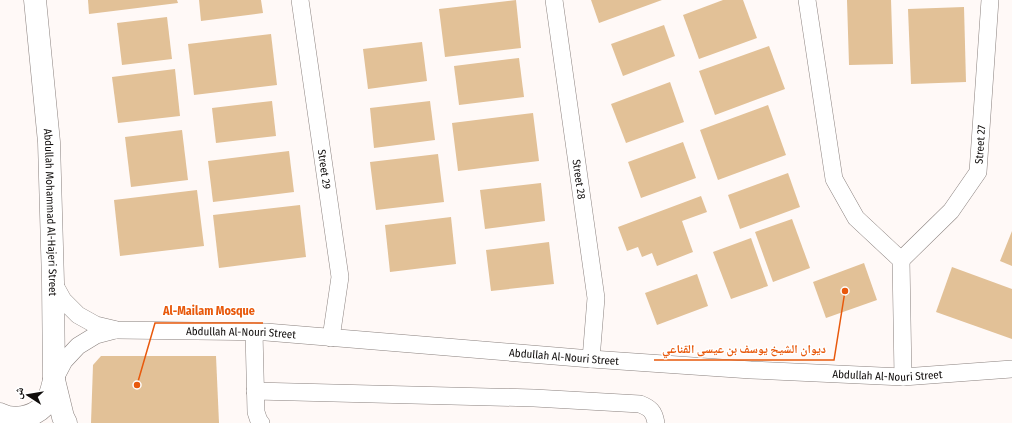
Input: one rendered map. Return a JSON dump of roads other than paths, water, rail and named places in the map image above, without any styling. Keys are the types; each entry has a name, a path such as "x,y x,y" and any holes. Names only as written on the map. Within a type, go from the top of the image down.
{"main road":[{"name":"Abdullah Mohammad Al-Hajeri Street","path":"35,0 49,142 54,380 63,417 66,423"},
{"path":"0,414 6,417 20,418 33,414 44,405 54,380"}],"street":[{"name":"Street 29","path":"300,0 340,277 331,338"},
{"name":"Street 28","path":"554,0 596,298 591,359"},
{"path":"807,0 834,179 856,218 901,260 903,377"},
{"name":"Street 27","path":"901,260 951,211 978,172 990,0"},
{"name":"Abdullah Al-Nouri Street","path":"53,282 63,300 78,315 96,325 117,330 254,332 591,359 751,370 903,377 1012,369"},
{"name":"Abdullah Al-Nouri Street","path":"54,380 64,361 78,346 96,335 117,330"},
{"path":"254,332 256,412 261,423"},
{"path":"255,391 534,398 640,404 647,406 652,410 656,423"}],"place":[{"name":"ديوان الشيخ يوسف بن عيسى القناعي","path":"845,291"},
{"name":"Al-Mailam Mosque","path":"137,385"}]}
